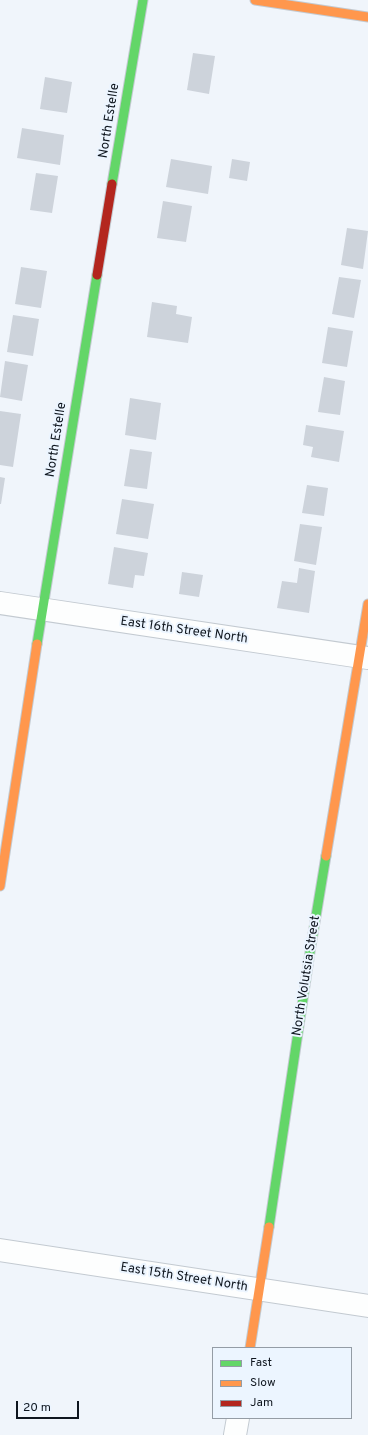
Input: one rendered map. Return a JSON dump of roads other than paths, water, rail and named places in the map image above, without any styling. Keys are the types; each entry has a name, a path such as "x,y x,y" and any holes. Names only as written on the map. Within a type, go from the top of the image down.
{"street":[{"name":"North Estelle","path":"0,886 42,610 143,0"},
{"path":"255,0 368,17"},
{"name":"East 16th Street North","path":"0,603 364,657"},
{"name":"North Volutsia Street","path":"250,1347 310,952 364,657 368,604"},
{"name":"East 15th Street North","path":"0,1250 368,1306"},
{"path":"235,1435 238,1419"}]}
